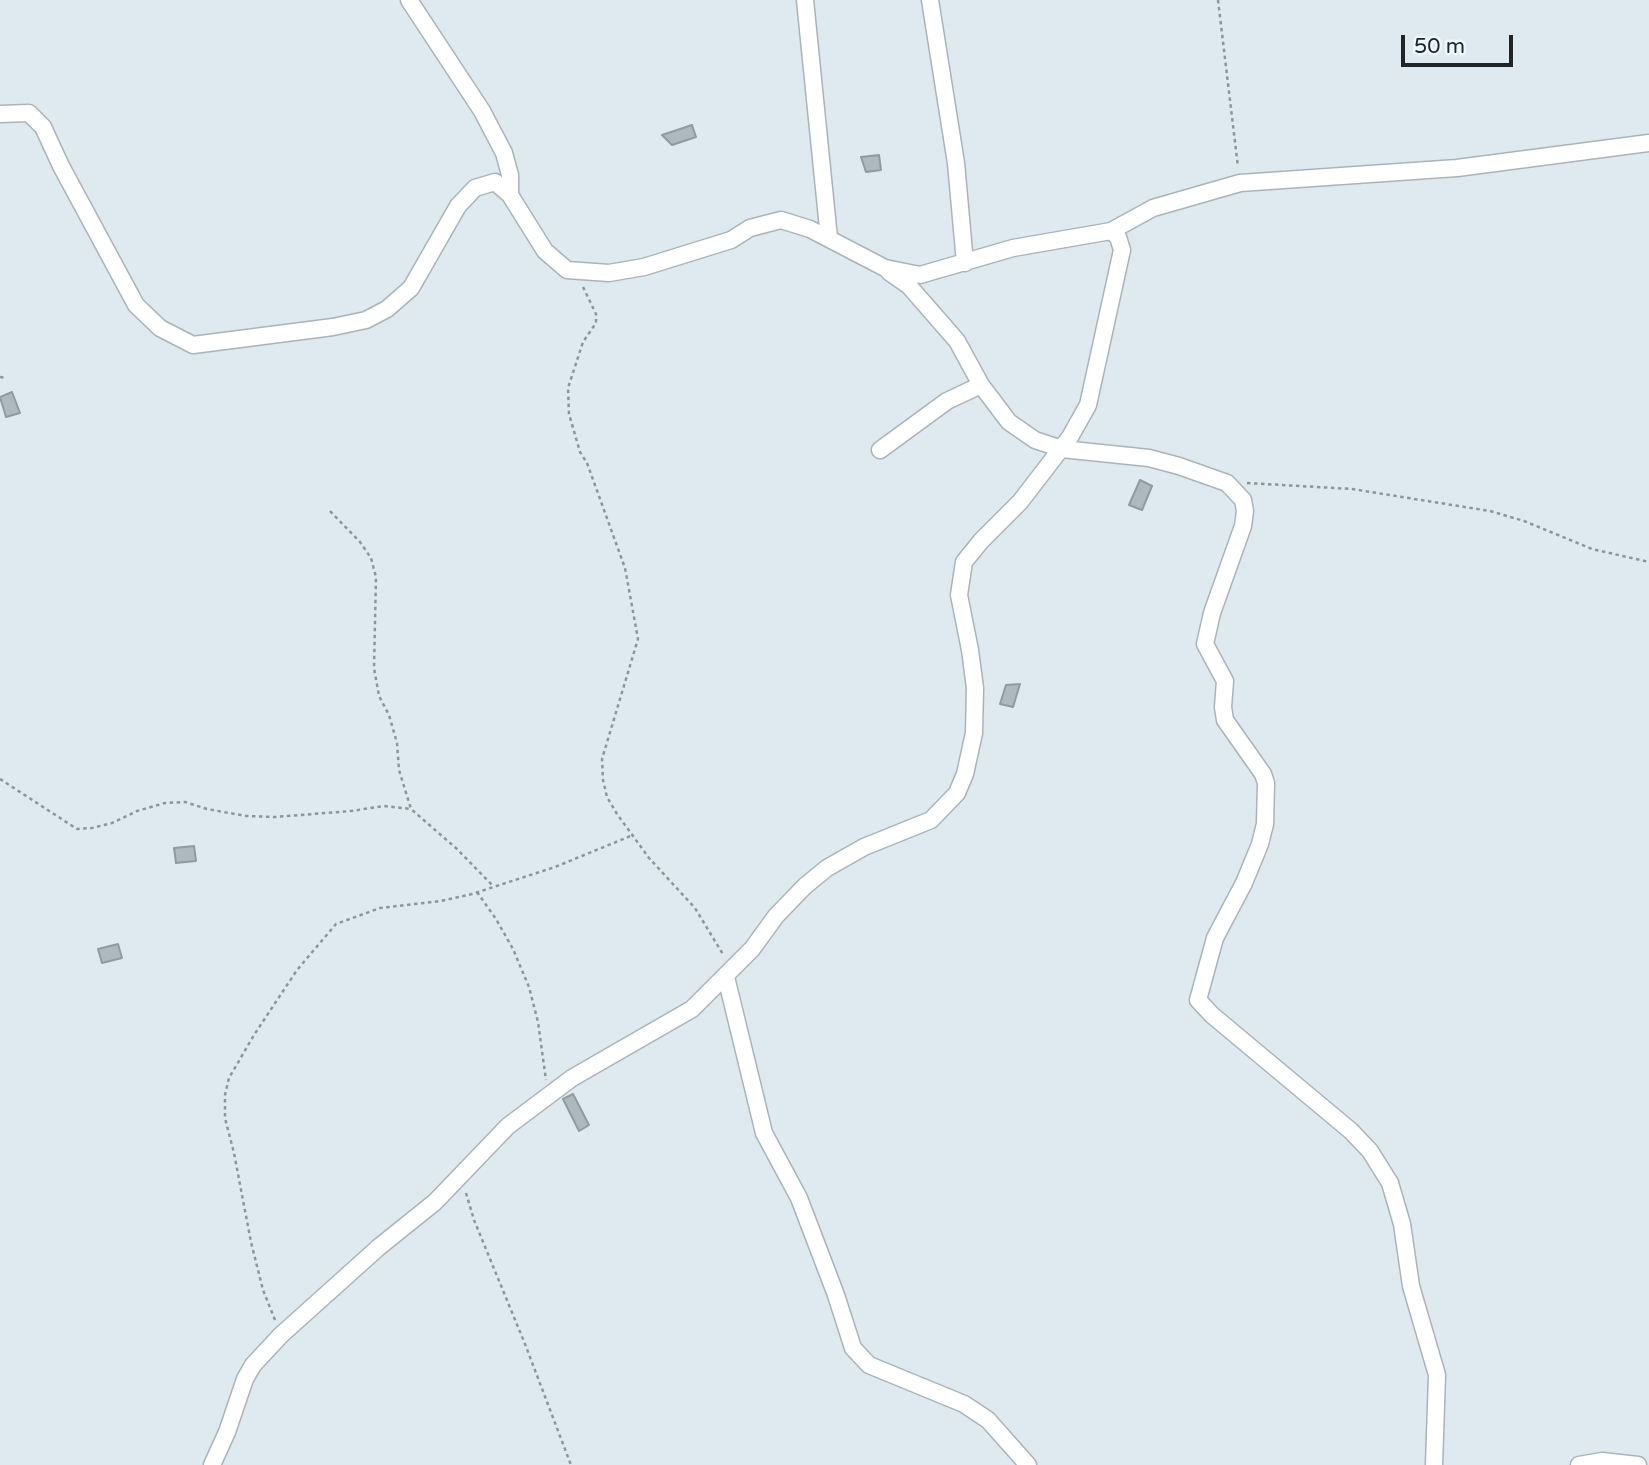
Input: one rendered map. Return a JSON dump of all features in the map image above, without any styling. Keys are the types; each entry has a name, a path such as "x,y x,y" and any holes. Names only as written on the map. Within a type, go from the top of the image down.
{"street":[{"path":"409,0 482,111 504,153 510,175 510,195"},
{"path":"805,0 829,239"},
{"path":"930,0 956,163 965,263"},
{"path":"0,114 29,113 43,127 61,166 136,305 160,328 192,345 333,327 366,320 387,309 411,288 458,206 475,188 495,182 510,195 545,251 567,270 609,273 644,267 731,240 750,228 780,220 810,229 885,268 909,286 957,341 981,385 1009,422 1035,440 1062,449 1149,458 1227,483 1243,500 1244,520 1212,614 1206,647 1225,681 1225,720 1263,774 1266,783 1265,824 1244,883 1215,938 1198,1000 1212,1015 1351,1131 1370,1151 1391,1183 1402,1224 1411,1286 1436,1368 1434,1465"},
{"path":"885,268 920,275 1013,248 1111,231 1153,208 1240,183 1458,168 1649,143"},
{"path":"212,1465 228,1432 245,1379 253,1365 281,1335 379,1247 435,1202 508,1126 572,1078 692,1009 752,949 776,916 827,868 864,846 931,820 957,793 965,774 974,722 974,675 959,595 964,562 1020,502 1062,449 1080,421 1093,389 1122,250 1118,237 1111,231"},
{"path":"880,450 947,401 981,385"},
{"path":"729,974 764,1133 799,1198 853,1348 869,1365 964,1404 988,1420 1028,1465"},
{"path":"1578,1465 1602,1461 1638,1465"}],"path":[{"path":"1218,0 1240,183"},
{"path":"575,271 596,314 596,323 583,342 568,388 569,414 579,452 592,475 625,568 638,639 602,759 603,779 607,797 649,858 695,908 729,974"},
{"path":"0,377 6,378"},
{"path":"1227,483 1352,489 1490,511 1524,521 1592,549 1649,562"},
{"path":"330,511 360,542 371,558 376,577 374,668 379,696 397,743 399,770 411,809 457,849 493,887"},
{"path":"0,779 77,829 112,823 137,811 165,803 185,802 206,809 246,816 275,817 384,806 411,809"},
{"path":"281,1335 263,1290 254,1254 225,1118 225,1095 229,1078 297,970 336,924 380,908 441,901 477,892 555,867 634,835"},
{"path":"477,892 513,949 529,987 538,1022 548,1095"},
{"path":"467,1169 465,1189 474,1220 571,1465"}],"building":[{"path":"692,125 696,137 672,145 662,135"},
{"path":"879,155 881,170 866,172 861,157"},
{"path":"12,392 20,413 6,417 0,397"},
{"path":"1140,480 1152,486 1142,510 1129,505"},
{"path":"1020,684 1013,707 1000,704 1006,685"},
{"path":"194,846 196,861 176,863 174,848"},
{"path":"118,944 122,958 102,963 98,949"},
{"path":"573,1094 589,1125 579,1131 563,1099"}]}
